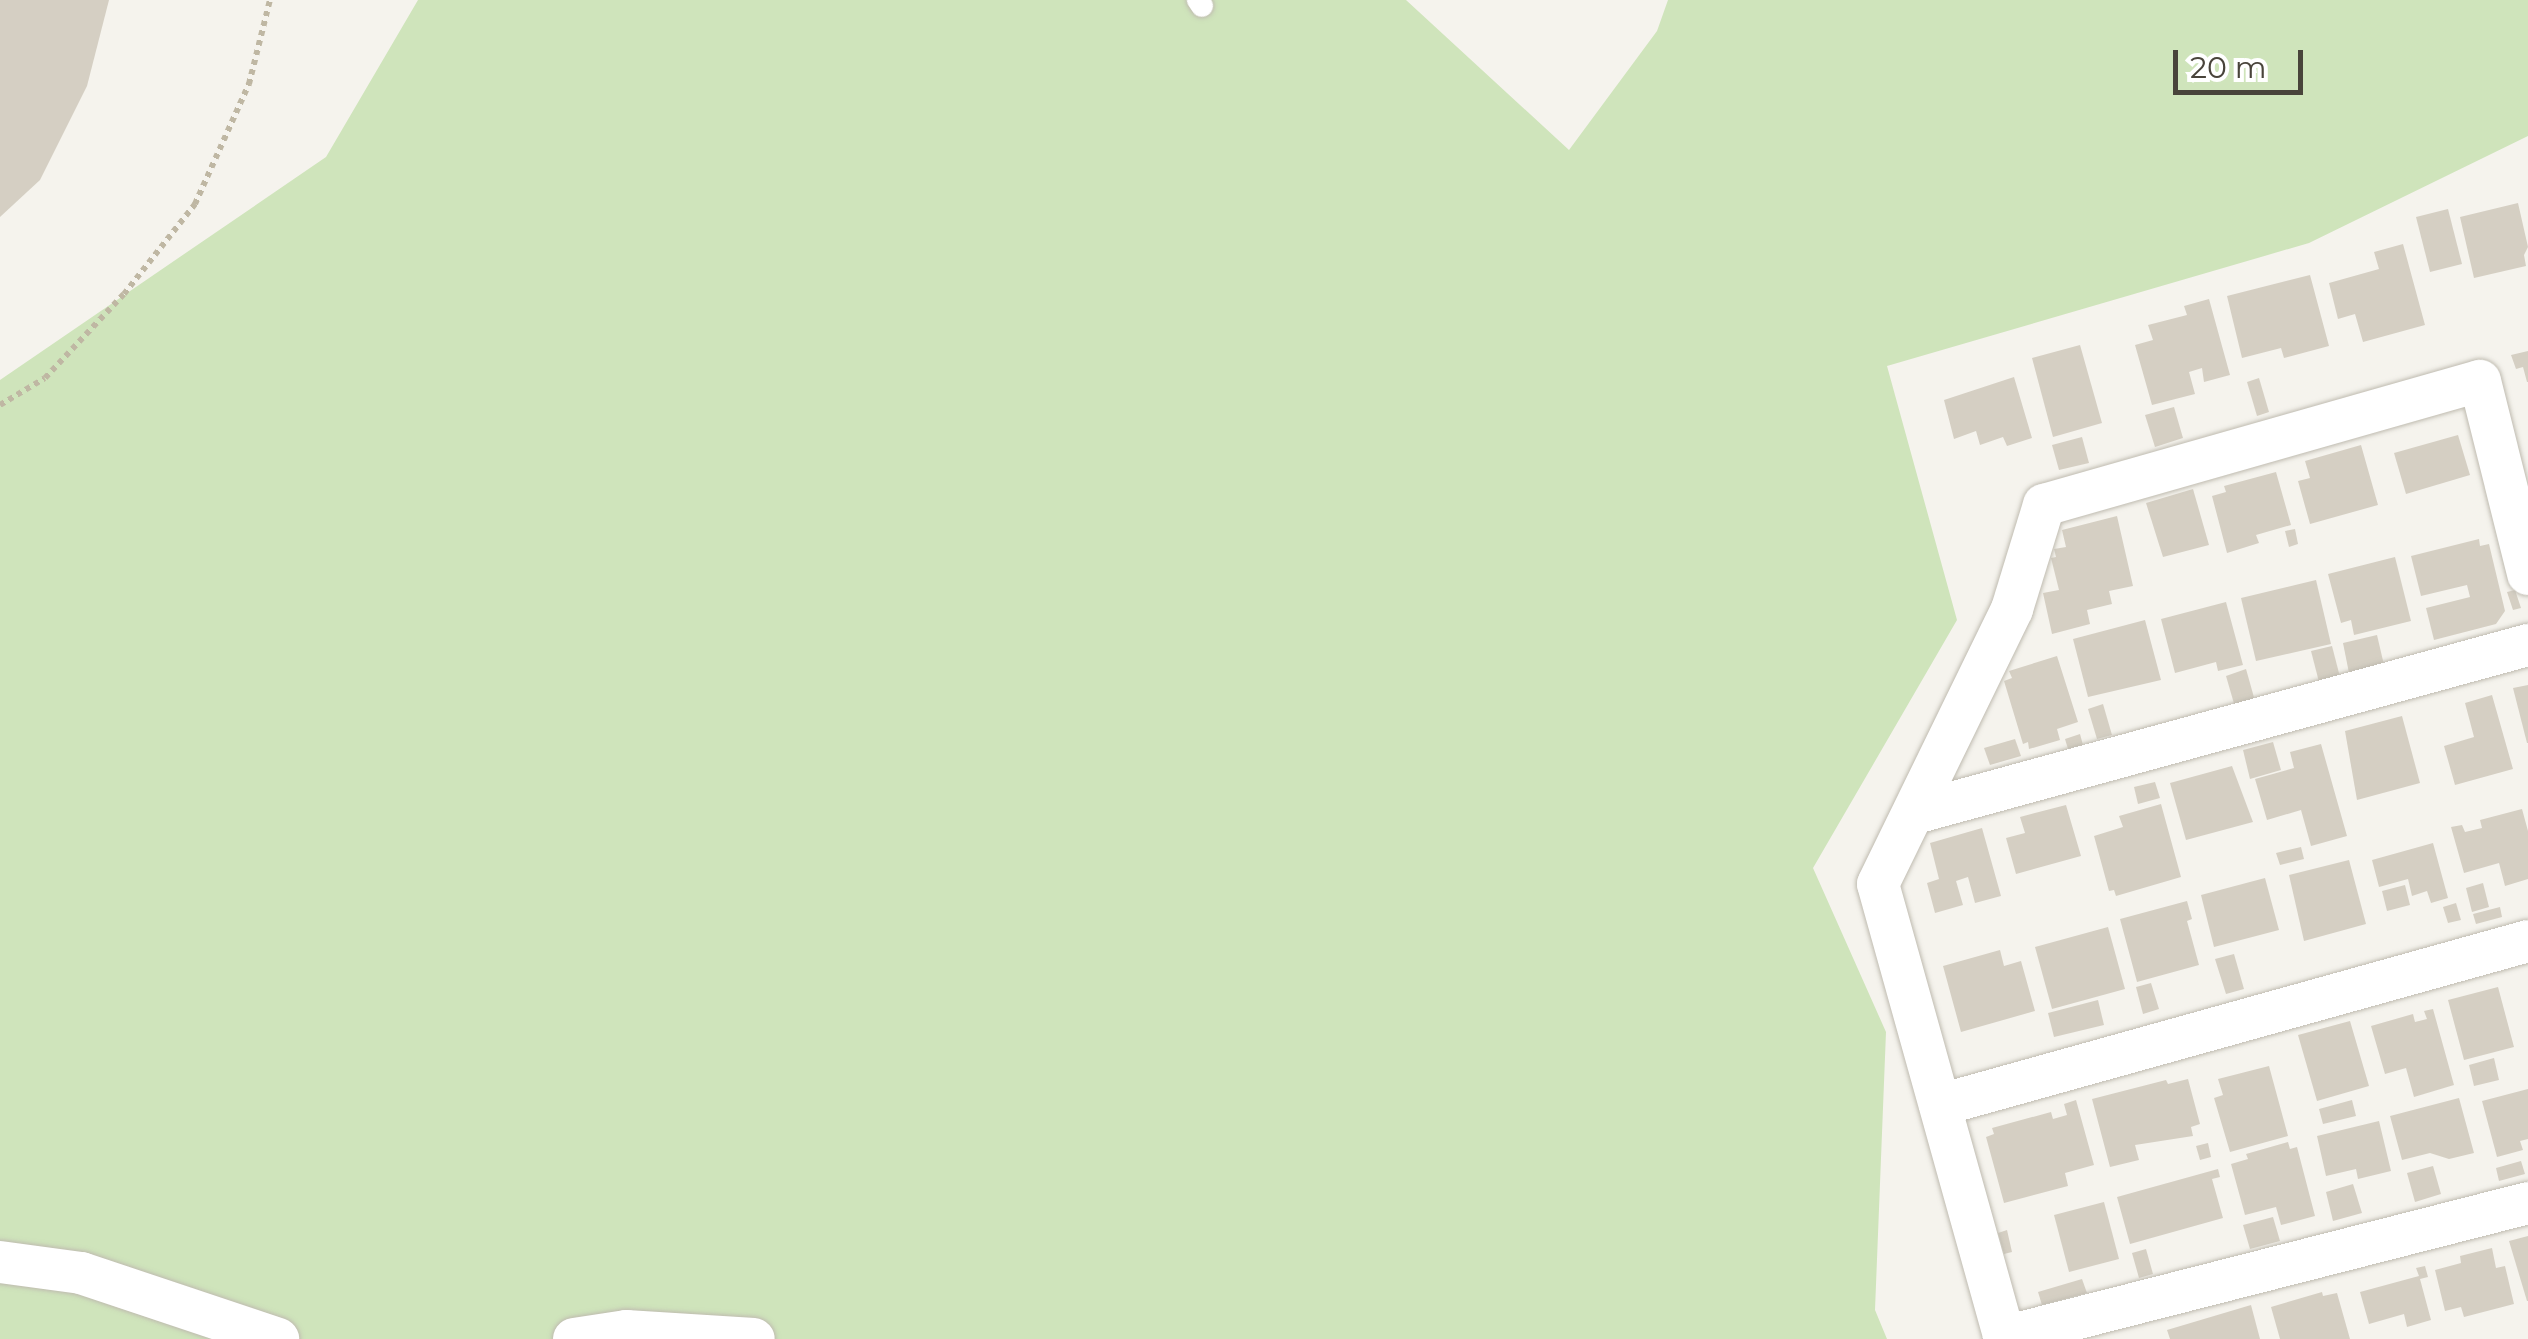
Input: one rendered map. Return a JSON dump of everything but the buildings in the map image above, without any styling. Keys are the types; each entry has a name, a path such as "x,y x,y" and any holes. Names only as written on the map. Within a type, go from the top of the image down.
{"street":[{"path":"2528,574 2480,381 2044,504 2012,609 1878,884 2005,1338 2528,1204"},
{"path":"1914,813 2528,645"},
{"path":"1940,1105 2528,941"},
{"path":"0,1262 82,1272 278,1339"},
{"path":"574,1339 626,1331 754,1339"}],"path":[{"path":"0,405 45,378 124,294 195,204 248,84 270,0"}],"green space":[{"path":"418,0 1406,0 1569,150 1657,31 1668,0 2528,0 2528,136 2309,243 1887,366 1957,620 1813,868 1886,1032 1875,1310 1887,1339 0,1339 0,380 326,157"}]}
